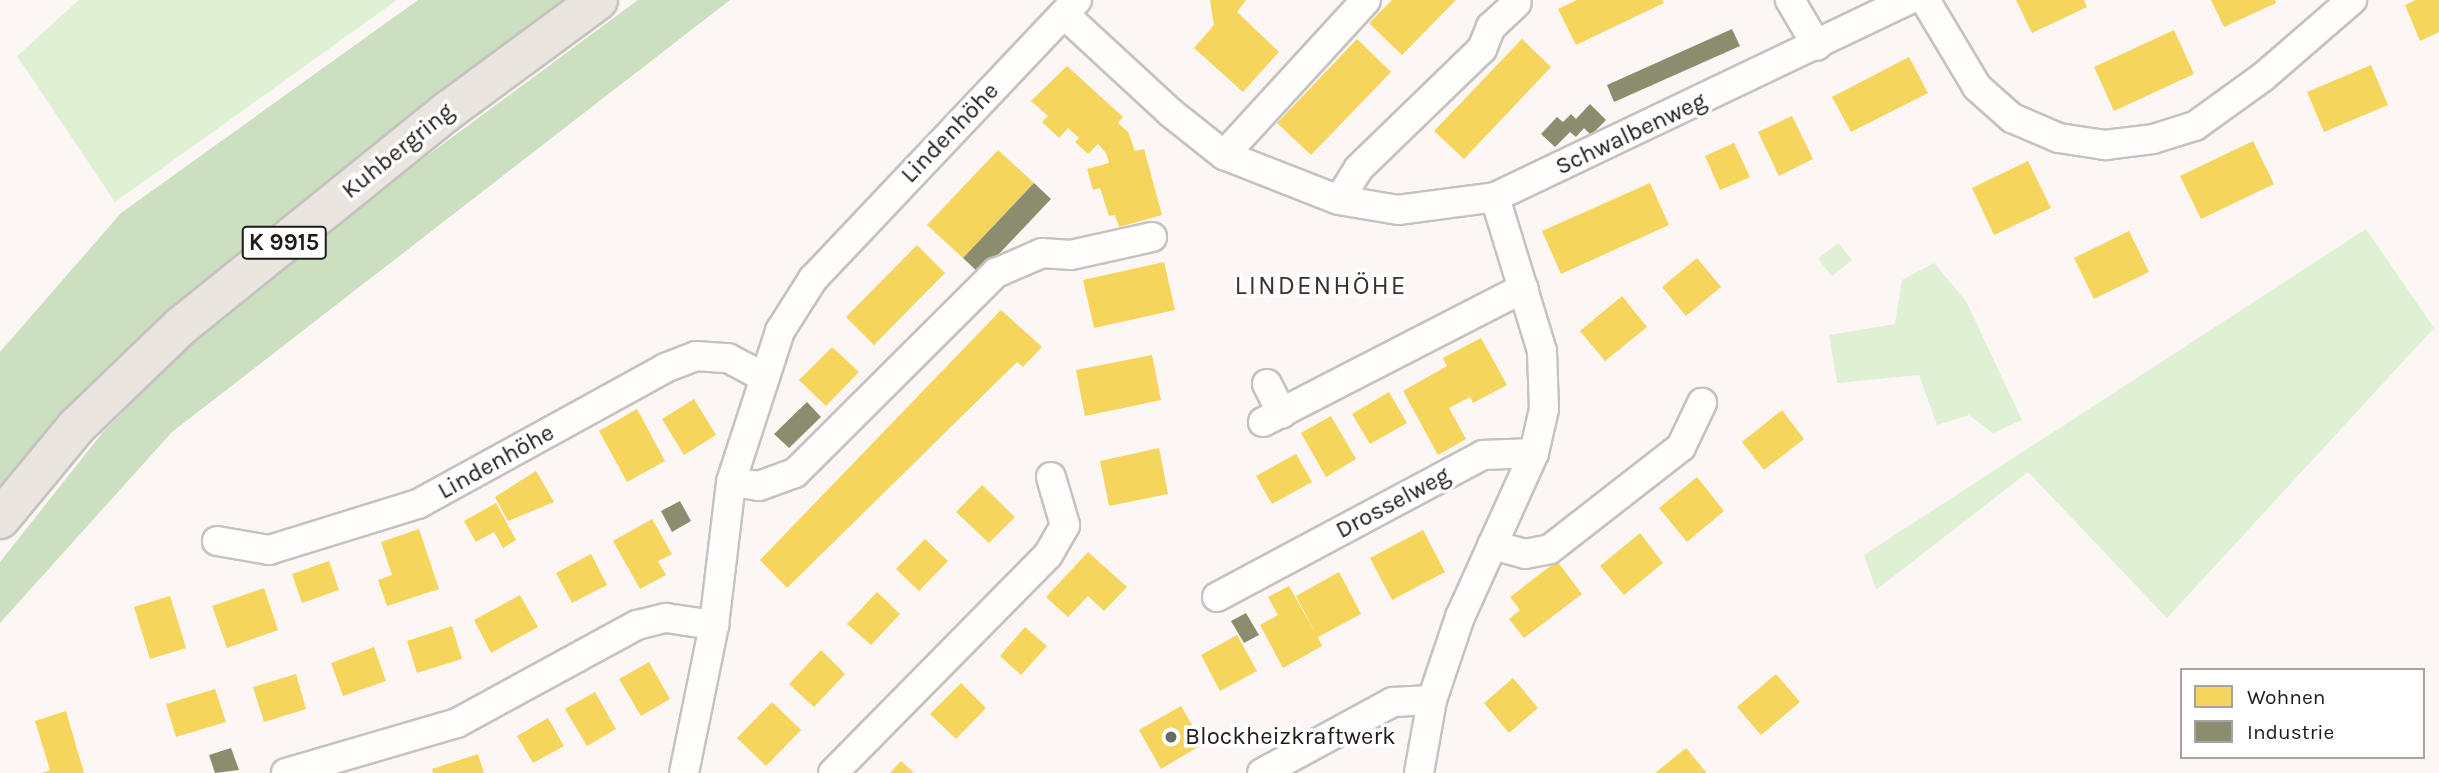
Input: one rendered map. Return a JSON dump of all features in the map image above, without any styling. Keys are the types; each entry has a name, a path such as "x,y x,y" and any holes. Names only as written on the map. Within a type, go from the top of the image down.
{"main road":[{"name":"Kuhbergring","path":"0,519 76,427 181,326 449,110 598,0"}],"street":[{"path":"1224,155 1366,0"},
{"path":"1790,0 1816,46"},
{"name":"Schwalbenweg","path":"1072,8 1171,113 1224,155 1339,201 1398,210 1495,197 1908,0"},
{"path":"1924,0 1976,87 2012,118 2059,138 2105,145 2152,139 2195,126 2263,77 2352,0"},
{"path":"1339,201 1358,169 1482,49 1491,27 1517,3"},
{"name":"Lindenhöhe","path":"684,773 714,625 731,482 762,376 780,331 813,279 918,164 1072,8"},
{"path":"1419,773 1432,700 1460,617 1534,453 1544,408 1546,376 1524,288 1495,197"},
{"path":"731,482 759,486 795,473 996,273 1042,253 1071,255 1152,237"},
{"path":"1267,384 1273,418 1524,288"},
{"name":"Lindenhöhe","path":"217,541 270,550 418,504 665,368 696,356 728,358 762,376"},
{"path":"1492,545 1525,554 1550,549 1681,447 1702,403"},
{"name":"Drosselweg","path":"1217,597 1253,565 1483,455 1534,453"},
{"path":"833,773 1048,555 1065,525 1051,477"},
{"path":"286,773 457,723 637,625 666,618 714,625"},
{"path":"1262,773 1393,702 1432,700"}],"green space":[{"path":"79,0 397,0 115,202 17,56"},
{"path":"418,0 574,0 0,494 0,352 121,213"},
{"path":"638,0 730,0 172,432 0,623 0,562 103,432 176,359 286,260"},
{"path":"2366,229 2434,328 2167,618 2028,472 1876,590 1864,555"},
{"path":"1838,243 1852,260 1832,276 1818,259"},
{"path":"1934,263 1966,301 2022,420 1993,433 1969,415 1937,425 1919,375 1837,383 1829,335 1895,324 1902,280"}],"building: Wohnen":[{"path":"1210,0 1246,0 1237,12 1279,52 1243,92 1194,48 1214,25"},
{"path":"1392,0 1456,0 1402,55 1369,23"},
{"path":"1577,0 1662,0 1664,3 1576,45 1558,9"},
{"path":"2016,0 2084,0 2087,7 2032,33"},
{"path":"2211,0 2275,0 2276,3 2224,27"},
{"path":"2416,0 2439,0 2439,32 2420,41 2405,5"},
{"path":"2174,30 2194,74 2114,111 2094,67"},
{"path":"1357,39 1391,72 1311,155 1277,123"},
{"path":"1522,39 1551,67 1464,159 1434,131"},
{"path":"1909,57 1928,93 1851,132 1832,97"},
{"path":"2371,65 2388,105 2324,132 2307,92"},
{"path":"1067,66 1123,117 1118,123 1128,132 1135,151 1144,149 1162,215 1119,227 1115,215 1109,216 1100,188 1093,190 1087,169 1109,163 1106,153 1098,144 1088,154 1075,142 1079,138 1068,128 1059,138 1042,122 1048,116 1031,101"},
{"path":"1792,116 1813,159 1779,176 1758,132"},
{"path":"2253,141 2274,184 2201,219 2180,176"},
{"path":"1734,143 1750,177 1720,190 1705,156"},
{"path":"998,150 1034,183 963,258 927,225"},
{"path":"2028,161 2051,208 1994,235 1972,188"},
{"path":"1650,183 1669,225 1561,274 1542,231"},
{"path":"2129,231 2149,272 2094,299 2074,258"},
{"path":"917,245 945,273 874,345 846,317"},
{"path":"1697,258 1721,287 1686,316 1662,287"},
{"path":"1164,262 1175,310 1094,328 1083,280"},
{"path":"1622,296 1647,327 1605,361 1580,331"},
{"path":"1001,310 1042,347 1023,367 1017,362 787,588 760,560"},
{"path":"1481,338 1507,385 1473,403 1470,397 1449,408 1466,439 1438,455 1403,391 1447,366 1443,358"},
{"path":"832,347 859,372 826,406 799,380"},
{"path":"1152,355 1161,400 1085,416 1076,370"},
{"path":"1389,392 1407,423 1370,444 1352,414"},
{"path":"694,399 716,435 684,455 662,419"},
{"path":"637,409 665,461 627,482 599,431"},
{"path":"1782,410 1804,439 1764,470 1742,442"},
{"path":"1331,416 1356,459 1326,477 1301,433"},
{"path":"1159,448 1168,494 1109,506 1100,461"},
{"path":"1296,454 1312,482 1272,504 1256,476"},
{"path":"536,471 554,502 508,521 495,497"},
{"path":"1697,477 1724,511 1687,542 1659,508"},
{"path":"982,485 1015,517 989,543 956,512"},
{"path":"496,503 516,540 503,548 494,532 476,542 464,521"},
{"path":"652,519 672,554 658,561 666,575 640,589 613,541"},
{"path":"419,529 439,589 387,606 378,580 392,575 381,542"},
{"path":"1423,530 1445,572 1392,600 1370,558"},
{"path":"1640,533 1663,563 1624,595 1600,566"},
{"path":"925,539 948,561 919,591 896,569"},
{"path":"1088,552 1127,587 1104,611 1088,596 1068,617 1046,597"},
{"path":"591,554 607,585 572,603 556,573"},
{"path":"329,561 339,590 302,603 292,574"},
{"path":"1557,561 1582,594 1524,638 1509,619 1520,610 1510,597"},
{"path":"1339,572 1361,614 1318,637 1322,646 1283,668 1260,625 1278,615 1268,597 1289,586 1316,634 1296,596"},
{"path":"264,588 278,630 227,648 212,606"},
{"path":"877,592 900,614 871,645 847,624"},
{"path":"520,595 538,627 491,653 474,620"},
{"path":"170,596 186,648 150,659 134,607"},
{"path":"452,626 462,659 417,673 407,641"},
{"path":"1025,627 1047,646 1021,675 1000,656"},
{"path":"1237,635 1257,671 1220,691 1201,655"},
{"path":"374,647 386,681 343,696 331,663"},
{"path":"821,650 845,674 814,707 789,684"},
{"path":"649,662 670,699 641,716 619,679"},
{"path":"296,674 306,709 264,722 253,687"},
{"path":"1776,674 1800,702 1761,735 1737,707"},
{"path":"1513,678 1538,708 1509,733 1484,703"},
{"path":"961,683 986,708 956,739 930,714"},
{"path":"215,689 226,722 176,737 166,704"},
{"path":"595,692 616,729 587,746 565,709"},
{"path":"772,702 801,730 766,766 737,738"},
{"name":"Blockheizkraftwerk","path":"1181,706 1203,744 1161,769 1139,730"},
{"path":"66,711 84,773 42,773 50,770 35,721"},
{"path":"548,718 564,746 533,763 517,736"},
{"path":"1686,748 1707,773 1655,773"},
{"path":"478,754 484,773 433,773 432,769"},
{"path":"901,761 914,773 890,773"}],"building: Industrie":[{"path":"1732,29 1740,46 1614,102 1607,85"},
{"path":"1590,104 1606,120 1591,135 1584,128 1576,137 1570,132 1555,147 1541,134 1557,117 1563,122 1571,114 1576,119"},
{"path":"1034,183 1051,199 980,274 963,258"},
{"path":"807,402 821,417 789,448 774,434"},
{"path":"680,501 691,521 672,532 661,511"},
{"path":"1246,613 1259,635 1244,643 1231,621"},
{"path":"231,748 239,770 215,773 209,755"}],"place":[{"name":"Blockheizkraftwerk","path":"1171,737"}],"district":[{"name":"LINDENHÖHE","path":"1321,286"}]}
